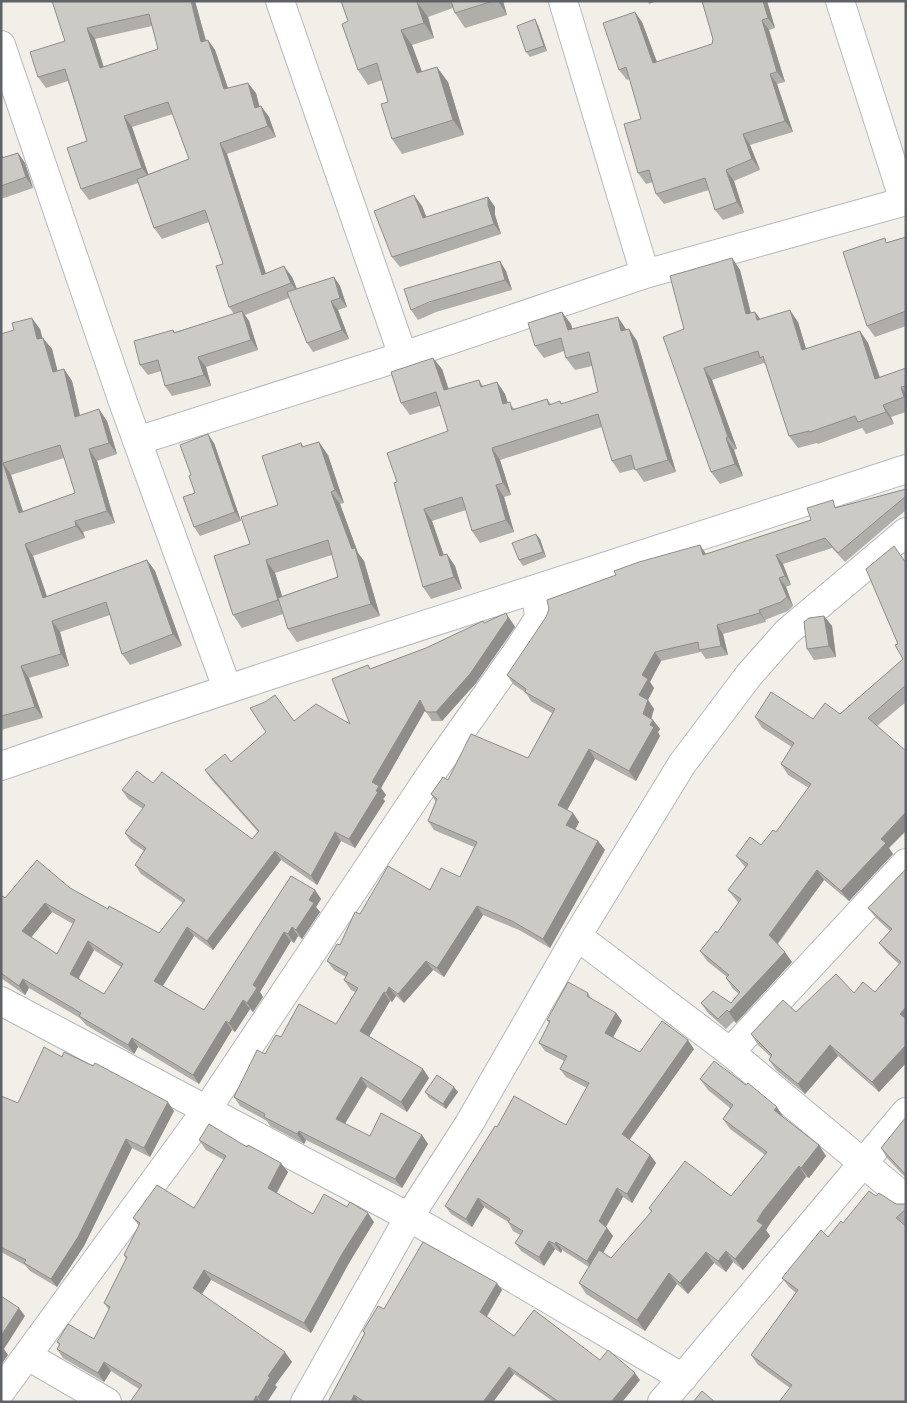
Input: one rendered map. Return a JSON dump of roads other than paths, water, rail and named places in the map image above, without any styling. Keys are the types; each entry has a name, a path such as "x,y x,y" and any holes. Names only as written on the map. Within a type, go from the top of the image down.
{"street":[{"path":"280,1 403,356"},
{"path":"563,1 644,274"},
{"path":"137,441 403,356 644,274 905,201 840,1"},
{"path":"1,45 137,441 226,688"},
{"path":"1,766 226,688 536,590 906,469"},
{"path":"305,1402 410,1217 469,1124 577,936 682,764 749,675 788,632 906,532"},
{"path":"1,1391 207,1109 433,771 539,618 536,590"},
{"path":"730,1052 906,863"},
{"path":"577,936 730,1052 906,1199"},
{"path":"1,1001 410,1217 683,1378"},
{"path":"662,1402 906,1112"},
{"path":"28,1356 107,1402"}]}
